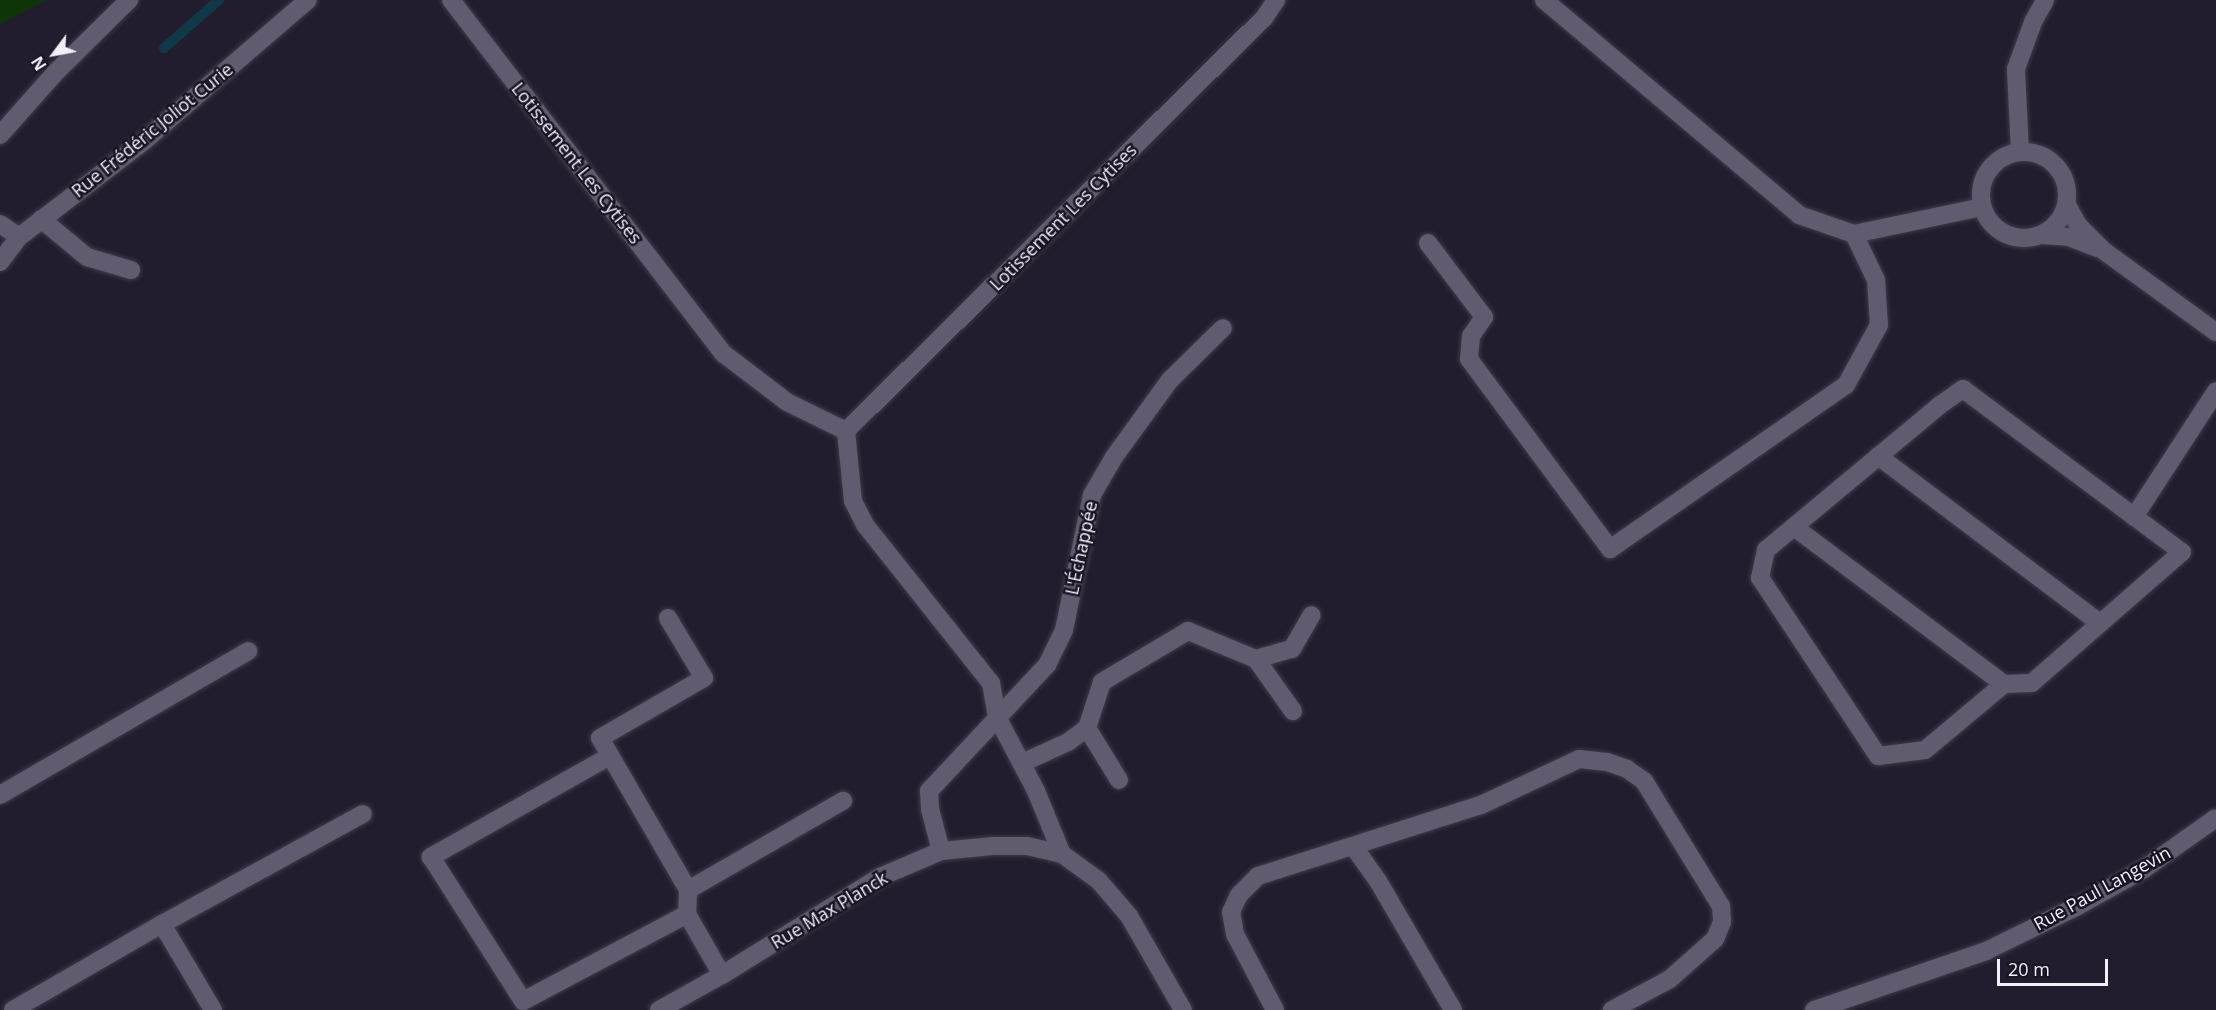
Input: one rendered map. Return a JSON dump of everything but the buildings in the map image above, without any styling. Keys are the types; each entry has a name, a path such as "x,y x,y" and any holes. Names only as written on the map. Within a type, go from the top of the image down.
{"street":[{"path":"0,135 56,72 129,0"},
{"name":"Rue Frédéric Joliot Curie","path":"0,262 19,237 144,141 308,0"},
{"name":"Lotissement Les Cytises","path":"451,0 724,354 788,402 846,431 1264,18 1276,0"},
{"path":"1544,0 1799,214 1854,234 1982,207"},
{"path":"2020,152 2016,69 2033,22 2045,0"},
{"path":"2104,251 2069,237 2042,235 2025,239 2006,235 1992,226 1982,207 1981,190 1988,171 2002,158 2020,152 2038,154 2053,163 2066,183 2067,205 2078,225 2104,251 2216,332"},
{"path":"2042,235 2058,223 2067,205"},
{"path":"41,219 87,257 130,270"},
{"path":"0,224 19,237"},
{"path":"1428,243 1484,317 1471,336 1469,359 1610,549 1846,385 1880,325 1876,280 1854,234"},
{"name":"L'Échappée","path":"942,851 930,809 929,792 1047,665 1064,630 1092,495 1114,457 1170,380 1222,328"},
{"path":"1963,389 2134,517 2181,552 2032,683 2004,684 1925,750 1878,756 1760,578 1766,550 1878,456 1963,389"},
{"path":"2134,517 2216,391"},
{"path":"846,431 853,501 866,526 991,683 998,717 1022,763 1062,854"},
{"path":"1878,456 2100,624"},
{"path":"1794,527 2004,684"},
{"path":"1256,659 1292,649 1312,615"},
{"path":"668,618 704,678 600,738 688,890 687,914 722,975"},
{"path":"1022,763 1068,742 1087,728 1102,682 1188,632 1256,659 1293,711"},
{"path":"0,795 248,651"},
{"path":"1087,728 1119,780"},
{"path":"610,756 431,857 523,1001 687,914"},
{"path":"1275,1010 1235,934 1231,912 1239,895 1258,876 1481,805 1579,759 1607,762 1627,769 1644,781 1721,906 1722,922 1714,939 1670,979 1612,1010"},
{"path":"688,890 843,801"},
{"path":"13,1010 162,924 363,814"},
{"name":"Rue Paul Langevin","path":"1814,1010 1986,951 2144,869 2216,818"},
{"name":"Rue Max Planck","path":"660,1010 722,975 880,877 942,851 1015,846 1062,854 1099,881 1129,916 1183,1010"},
{"path":"1353,846 1378,880 1453,1010"},
{"path":"162,924 213,1010"}],"green space":[{"path":"0,0 47,0 0,24"}],"waterway":[{"path":"164,48 219,0"}]}
